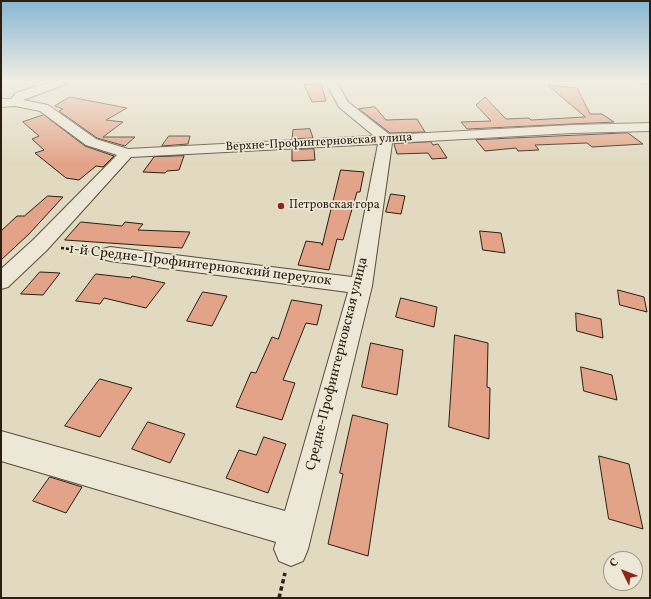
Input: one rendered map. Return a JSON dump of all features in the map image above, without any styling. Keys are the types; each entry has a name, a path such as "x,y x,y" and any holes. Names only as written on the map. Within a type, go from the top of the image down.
{"street":[{"name":"Верхне-Профинтерновская улица","path":"45,109 91,142 127,153 572,128 650,127"},
{"path":"349,109 386,139"},
{"name":"Средне-Профинтерновская улица","path":"1,446 293,540 361,286 386,139"},
{"path":"1,281 40,245 127,153"},
{"name":"1-й Средне-Профинтерновский переулок","path":"110,254 361,286"}],"path":[{"name":"1-й Средне-Профинтерновский переулок","path":"40,245 110,254"}],"building":[{"path":"63,109 125,109 106,120 123,122 103,137 135,137 125,146 97,138 59,111"},
{"path":"359,109 377,109 386,120 417,119 425,132 390,133"},
{"path":"480,109 496,109 506,119 529,118 531,120 585,117 576,109 587,109 590,114 602,114 614,122 467,129 461,122 491,121"},
{"path":"44,115 85,146 114,156 103,167 96,166 79,180 66,178 35,153 44,150 32,139 39,136 23,122"},
{"path":"310,129 313,138 292,139 293,130"},
{"path":"628,133 643,144 592,147 587,143 535,145 539,150 518,151 516,148 485,151 476,140"},
{"path":"169,136 190,136 188,144 162,146"},
{"path":"431,142 433,145 438,144 447,158 432,159 428,153 397,154 394,144"},
{"path":"314,149 315,160 292,161 292,150"},
{"path":"184,156 179,170 167,171 165,173 143,172 154,157"},
{"path":"341,170 364,172 360,192 357,192 343,240 337,239 329,270 298,265 306,241 321,243 322,245"},
{"path":"391,194 405,196 401,214 386,212"},
{"path":"48,196 63,197 29,234 1,260 1,231 17,216 24,216"},
{"path":"81,222 122,226 125,222 143,224 138,230 190,232 182,248 65,240"},
{"path":"480,231 501,233 505,253 483,250"},
{"path":"40,272 60,273 43,295 21,294"},
{"path":"96,274 131,278 132,276 165,283 146,308 104,298 100,304 76,301"},
{"path":"618,290 644,297 647,312 620,305"},
{"path":"203,292 227,296 212,326 187,321"},
{"path":"401,298 437,307 434,327 396,317"},
{"path":"292,300 322,305 317,325 306,323 283,380 295,383 282,420 236,407 251,372 256,373 272,337 278,339"},
{"path":"576,313 601,319 603,338 577,331"},
{"path":"455,335 488,343 487,387 490,388 489,439 449,427"},
{"path":"371,343 403,350 397,395 362,387"},
{"path":"581,367 612,375 617,400 584,391"},
{"path":"100,379 132,388 100,437 65,426"},
{"path":"353,415 388,424 368,556 328,544 343,474 340,473"},
{"path":"148,422 185,434 170,463 132,449"},
{"path":"264,437 286,444 268,493 226,478 239,450 256,455"},
{"path":"599,456 629,464 643,529 609,519"},
{"path":"50,477 82,487 66,513 33,501"}],"place":[{"name":"Петровская гора","path":"281,206"}]}
